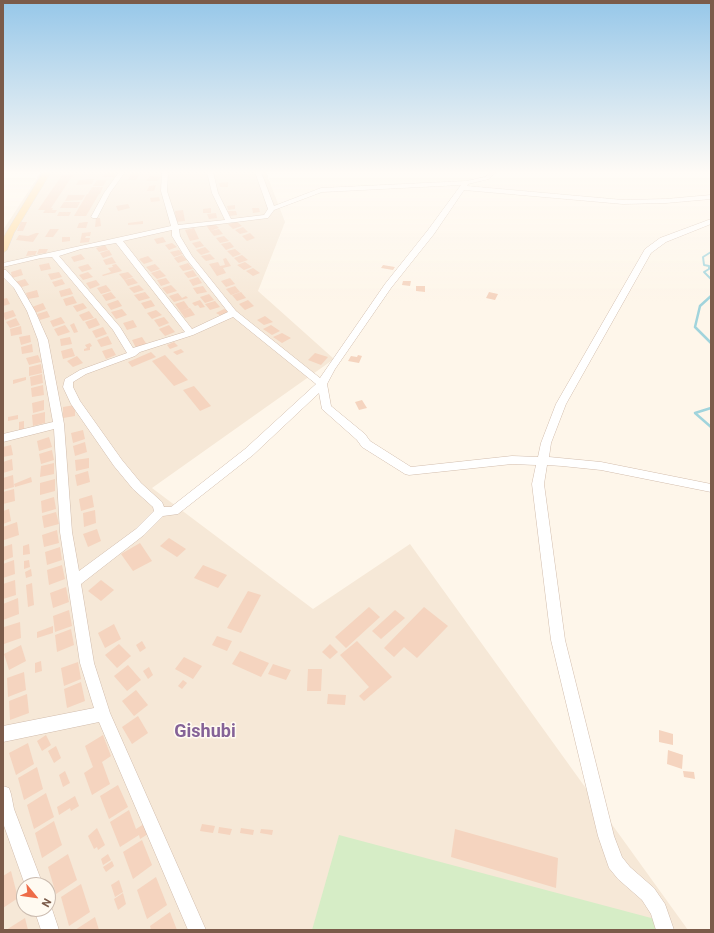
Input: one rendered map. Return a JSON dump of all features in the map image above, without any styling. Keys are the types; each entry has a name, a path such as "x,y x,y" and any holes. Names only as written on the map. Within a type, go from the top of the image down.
{"main road":[{"path":"3,250 10,233 21,216"}],"street":[{"path":"172,216 176,236 189,257 233,313 322,384 326,407 361,437 366,444 409,471 512,460 562,462 601,466 711,488"},
{"path":"226,216 229,222"},
{"path":"197,930 103,714 87,663 66,532 60,424 43,340 31,311 17,287 3,268 41,256 54,255 80,247 118,240 175,226 229,222 266,217 267,216"},
{"path":"74,582 140,532 160,512 174,511 249,452 322,384 340,353 371,309 442,216"},
{"path":"666,930 659,910 648,894 624,873 615,862 606,836 558,640 538,484 541,461 550,428 561,404 648,251 663,240 711,221"},
{"path":"118,240 190,333"},
{"path":"54,255 117,329 132,354"},
{"path":"160,512 158,506 137,486 118,463 75,402 68,387 68,382 72,378 132,354 137,350 190,333 233,313"},
{"path":"3,438 60,424"},
{"path":"3,734 103,714"},
{"path":"3,794 6,809 31,877"},
{"path":"46,917 50,930"}],"shaded area":[{"path":"12,216 283,216 285,222 258,291 334,359 152,488 313,609 410,544 688,930 3,930 3,230"}],"green space":[{"path":"339,835 655,919 655,930 312,930"}],"building":[{"path":"175,216 184,216 185,221 176,222"},
{"path":"208,216 217,216 217,218 209,219"},
{"path":"96,218 100,218 101,226 95,227"},
{"path":"143,221 143,224 128,225 128,223"},
{"path":"21,222 27,222 23,231 17,231"},
{"path":"88,222 86,228 77,228 79,223"},
{"path":"237,222 242,226 233,229 228,224"},
{"path":"214,223 219,228 210,231 206,225"},
{"path":"243,227 248,232 240,234 235,230"},
{"path":"194,228 199,239 190,241 185,230"},
{"path":"50,229 59,229 53,237 45,237"},
{"path":"219,229 223,234 214,236 210,231"},
{"path":"91,232 90,236 86,236 85,238 90,238 89,242 80,243 82,233"},
{"path":"39,233 33,242 16,240 19,235 28,236"},
{"path":"250,233 255,238 247,241 242,236"},
{"path":"224,236 229,241 220,243 216,238"},
{"path":"62,237 70,237 70,241 62,242"},
{"path":"163,237 166,242 157,244 154,239"},
{"path":"200,241 204,246 196,248 192,243"},
{"path":"230,242 234,247 226,250 221,244"},
{"path":"172,243 177,247 169,250 165,245"},
{"path":"105,245 108,250 99,252 96,248"},
{"path":"205,247 210,252 201,255 196,250"},
{"path":"39,249 48,249 46,253 37,254"},
{"path":"235,249 241,254 233,257 227,251"},
{"path":"109,250 112,255 103,258 100,253"},
{"path":"179,250 183,254 174,257 170,252"},
{"path":"28,251 37,251 35,255 26,256"},
{"path":"81,254 85,259 74,262 71,257"},
{"path":"210,254 215,259 206,261 201,256"},
{"path":"182,255 187,260 178,263 174,258"},
{"path":"242,255 248,260 239,263 234,258"},
{"path":"148,256 153,261 144,264 139,259"},
{"path":"112,257 116,263 106,265 103,260"},
{"path":"226,258 231,266 223,268 226,273 217,276 209,264 218,262 220,266 225,265 223,259"},
{"path":"245,262 252,267 244,270 237,265"},
{"path":"49,263 51,269 41,271 39,265"},
{"path":"188,263 193,269 183,271 179,266"},
{"path":"88,264 92,269 82,272 78,267"},
{"path":"116,264 122,271 102,275 111,272 108,268 113,267 112,265"},
{"path":"155,264 160,269 151,272 146,267"},
{"path":"383,265 395,267 393,270 381,268"},
{"path":"253,268 260,273 253,276 246,271"},
{"path":"21,269 23,275 12,278 11,272"},
{"path":"160,270 166,276 157,279 151,273"},
{"path":"193,270 197,276 188,278 184,273"},
{"path":"59,272 62,277 51,280 48,274"},
{"path":"88,272 93,277 83,280 79,275"},
{"path":"128,272 133,277 124,280 119,274"},
{"path":"198,277 202,283 193,286 189,280"},
{"path":"133,278 138,283 128,286 124,280"},
{"path":"166,278 170,283 161,286 157,280"},
{"path":"230,278 235,284 226,287 221,281"},
{"path":"25,279 29,285 18,288 15,282"},
{"path":"62,279 65,284 55,287 52,282"},
{"path":"96,280 100,285 90,289 86,283"},
{"path":"403,281 411,281 410,286 402,285"},
{"path":"106,285 111,291 101,294 97,288"},
{"path":"139,285 144,290 134,293 129,288"},
{"path":"171,285 177,291 167,294 162,288"},
{"path":"203,286 207,292 197,294 193,288"},
{"path":"235,286 240,292 231,295 226,289"},
{"path":"416,286 425,286 425,292 416,291"},
{"path":"70,288 73,294 61,297 59,291"},
{"path":"37,290 39,297 28,299 26,293"},
{"path":"111,292 116,298 106,301 102,295"},
{"path":"145,292 150,298 139,301 134,295"},
{"path":"241,292 246,298 237,301 232,295"},
{"path":"489,292 498,294 495,300 486,298"},
{"path":"178,293 182,298 186,296 188,298 174,302 169,296"},
{"path":"209,294 214,300 205,303 200,297"},
{"path":"73,296 77,303 66,306 63,299"},
{"path":"7,298 10,304 3,306 3,299"},
{"path":"118,300 122,306 111,310 107,304"},
{"path":"151,300 155,306 145,309 141,303"},
{"path":"200,300 205,307 200,308 198,305 195,306 192,303"},
{"path":"248,300 254,306 245,310 239,304"},
{"path":"184,301 189,308 180,311 175,304"},
{"path":"215,301 220,307 210,310 205,304"},
{"path":"43,303 46,309 35,313 32,307"},
{"path":"83,303 87,308 77,312 73,306"},
{"path":"190,308 195,315 185,318 180,311"},
{"path":"122,309 127,315 116,319 111,312"},
{"path":"224,309 231,313 223,317 216,313"},
{"path":"13,310 16,316 5,320 3,313"},
{"path":"156,310 162,315 152,319 147,313"},
{"path":"47,311 50,317 40,320 37,314"},
{"path":"89,311 94,318 83,321 79,315"},
{"path":"265,316 273,322 264,325 257,320"},
{"path":"61,317 65,323 53,327 50,321"},
{"path":"164,317 169,323 159,327 154,320"},
{"path":"16,318 20,325 10,328 6,322"},
{"path":"96,318 100,325 89,329 85,322"},
{"path":"133,320 137,327 127,330 123,323"},
{"path":"74,323 78,332 74,333 70,325"},
{"path":"65,325 70,332 58,336 54,329"},
{"path":"169,325 175,332 165,336 159,329"},
{"path":"271,325 280,331 272,335 263,329"},
{"path":"21,326 22,334 11,336 10,329"},
{"path":"103,327 107,334 96,338 92,331"},
{"path":"282,333 291,338 282,343 273,337"},
{"path":"30,335 31,342 21,345 19,337"},
{"path":"108,336 112,344 101,347 97,340"},
{"path":"70,337 72,344 61,346 60,339"},
{"path":"142,337 147,345 136,348 132,340"},
{"path":"174,342 178,346 170,349 167,345"},
{"path":"90,343 92,346 90,347 90,350 84,351 84,349 87,348 85,345"},
{"path":"32,344 33,352 22,354 21,347"},
{"path":"72,348 75,356 63,359 61,351"},
{"path":"112,348 116,355 106,359 102,351"},
{"path":"181,349 184,352 177,355 173,352"},
{"path":"151,352 156,357 132,367 128,362"},
{"path":"315,353 328,357 321,365 308,360"},
{"path":"38,355 41,362 29,365 26,358"},
{"path":"165,355 188,380 174,386 152,361"},
{"path":"358,355 362,356 359,363 348,361 351,356 357,357"},
{"path":"77,356 83,363 73,367 67,361"},
{"path":"41,364 42,373 29,376 29,367"},
{"path":"42,374 43,383 31,386 30,377"},
{"path":"26,377 26,380 13,384 13,380"},
{"path":"43,385 44,395 32,397 31,388"},
{"path":"194,386 211,406 200,411 183,390"},
{"path":"44,400 44,410 33,413 32,403"},
{"path":"362,400 367,408 359,410 355,402"},
{"path":"75,405 75,416 63,418 63,407"},
{"path":"45,412 45,423 33,426 32,415"},
{"path":"18,415 18,419 8,421 8,417"},
{"path":"24,421 24,429 19,430 19,422"},
{"path":"83,430 85,439 73,443 71,433"},
{"path":"49,437 52,447 39,451 37,441"},
{"path":"85,442 87,452 75,456 73,446"},
{"path":"11,445 13,455 3,457 3,447"},
{"path":"52,450 54,460 41,464 39,454"},
{"path":"89,458 89,468 76,471 75,460"},
{"path":"12,459 13,470 3,473 3,462"},
{"path":"54,463 54,474 40,477 41,466"},
{"path":"88,471 90,482 77,486 75,475"},
{"path":"13,475 14,487 3,490 3,478"},
{"path":"31,477 32,482 15,487 14,484"},
{"path":"55,479 55,491 40,495 40,483"},
{"path":"14,489 15,501 3,504 3,492"},
{"path":"92,495 94,507 81,511 79,499"},
{"path":"54,497 56,509 42,513 41,501"},
{"path":"9,509 11,521 3,524 3,511"},
{"path":"95,510 96,523 84,527 83,513"},
{"path":"56,512 59,524 44,528 42,516"},
{"path":"17,522 19,535 4,540 3,527"},
{"path":"97,529 101,541 88,547 83,534"},
{"path":"57,530 59,543 44,547 42,535"},
{"path":"169,538 186,549 177,557 160,546"},
{"path":"140,543 152,561 133,571 121,554"},
{"path":"12,544 13,557 3,561 3,547"},
{"path":"29,544 30,554 23,555 23,546"},
{"path":"60,547 62,560 47,565 45,552"},
{"path":"14,560 15,574 3,578 3,564"},
{"path":"29,560 30,567 24,569 24,561"},
{"path":"62,565 65,579 49,585 47,570"},
{"path":"203,565 227,575 218,588 194,578"},
{"path":"31,569 32,576 26,578 25,572"},
{"path":"15,580 16,595 3,599 3,584"},
{"path":"101,580 114,590 101,601 88,591"},
{"path":"32,583 34,605 28,607 26,585"},
{"path":"66,587 69,602 53,608 50,593"},
{"path":"248,591 261,595 241,633 227,628"},
{"path":"18,598 19,614 3,620 3,604"},
{"path":"369,607 380,617 346,648 335,637"},
{"path":"424,607 448,626 417,658 404,647 394,657 384,648"},
{"path":"69,610 72,626 55,632 53,616"},
{"path":"395,610 405,618 381,639 372,631"},
{"path":"20,622 21,638 4,644 4,627"},
{"path":"114,624 121,639 105,648 98,633"},
{"path":"53,626 53,633 37,638 37,632"},
{"path":"71,629 74,645 57,652 55,635"},
{"path":"217,636 232,641 227,651 212,645"},
{"path":"142,641 146,648 140,652 136,645"},
{"path":"357,641 392,677 364,701 359,696 369,687 340,655"},
{"path":"119,644 131,656 117,668 105,655"},
{"path":"330,644 338,652 330,659 322,652"},
{"path":"21,645 26,661 9,670 4,654"},
{"path":"240,651 269,663 261,677 232,664"},
{"path":"184,657 202,666 193,679 175,669"},
{"path":"41,661 42,671 35,673 35,663"},
{"path":"78,662 81,679 64,686 61,668"},
{"path":"273,664 291,670 286,680 268,674"},
{"path":"128,665 141,680 127,691 114,676"},
{"path":"149,667 153,675 148,679 143,671"},
{"path":"308,669 322,669 321,691 307,691"},
{"path":"24,672 26,690 8,697 7,678"},
{"path":"183,680 187,683 182,689 178,686"},
{"path":"81,682 85,701 67,708 64,689"},
{"path":"136,690 148,705 134,716 122,701"},
{"path":"27,694 29,713 10,720 9,701"},
{"path":"328,694 346,695 345,705 327,704"},
{"path":"138,716 148,733 132,744 122,727"},
{"path":"659,730 673,734 673,745 659,742"},
{"path":"46,735 51,745 42,751 37,741"},
{"path":"103,735 111,756 102,762 110,784 92,795 84,773 93,767 85,746"},
{"path":"28,743 34,764 16,775 9,753"},
{"path":"56,746 61,758 54,763 48,751"},
{"path":"668,750 683,755 682,769 667,764"},
{"path":"37,767 43,789 24,800 18,778"},
{"path":"65,771 70,783 63,787 59,775"},
{"path":"683,771 694,772 695,779 684,777"},
{"path":"118,785 128,807 109,819 100,796"},
{"path":"46,793 54,817 34,829 27,805"},
{"path":"75,796 79,806 71,811 70,808 59,815 57,807"},
{"path":"129,810 136,829 144,824 148,834 140,839 139,835 120,847 110,822"},
{"path":"54,821 62,845 42,858 35,833"},
{"path":"202,824 215,826 213,833 200,831"},
{"path":"219,827 232,829 230,835 218,833"},
{"path":"97,828 105,845 98,850 97,847 94,849 88,836"},
{"path":"241,828 254,830 253,835 240,833"},
{"path":"261,829 273,830 272,835 260,833"},
{"path":"455,829 558,858 556,888 451,857"},
{"path":"142,840 152,865 133,879 123,852"},
{"path":"68,854 77,880 56,894 56,877 51,877 48,867"},
{"path":"108,854 111,860 103,865 101,859"},
{"path":"112,861 114,866 106,872 103,867"},
{"path":"11,871 16,890 16,899 3,908 3,876"},
{"path":"156,877 167,905 147,919 137,890"},
{"path":"119,880 123,892 115,897 111,885"},
{"path":"81,884 90,912 69,926 61,897"},
{"path":"123,893 126,904 118,910 114,899"},
{"path":"170,912 177,930 151,930 150,926"},
{"path":"95,917 99,930 75,930"},
{"path":"25,918 28,930 6,930"}],"waterway":[{"path":"711,252 703,257 704,265 709,266 709,269 704,272 711,279"},
{"path":"711,296 700,306 695,327 711,343"},
{"path":"711,408 695,413 711,427"}],"district":[{"name":"Gishubi","path":"205,732"}]}
